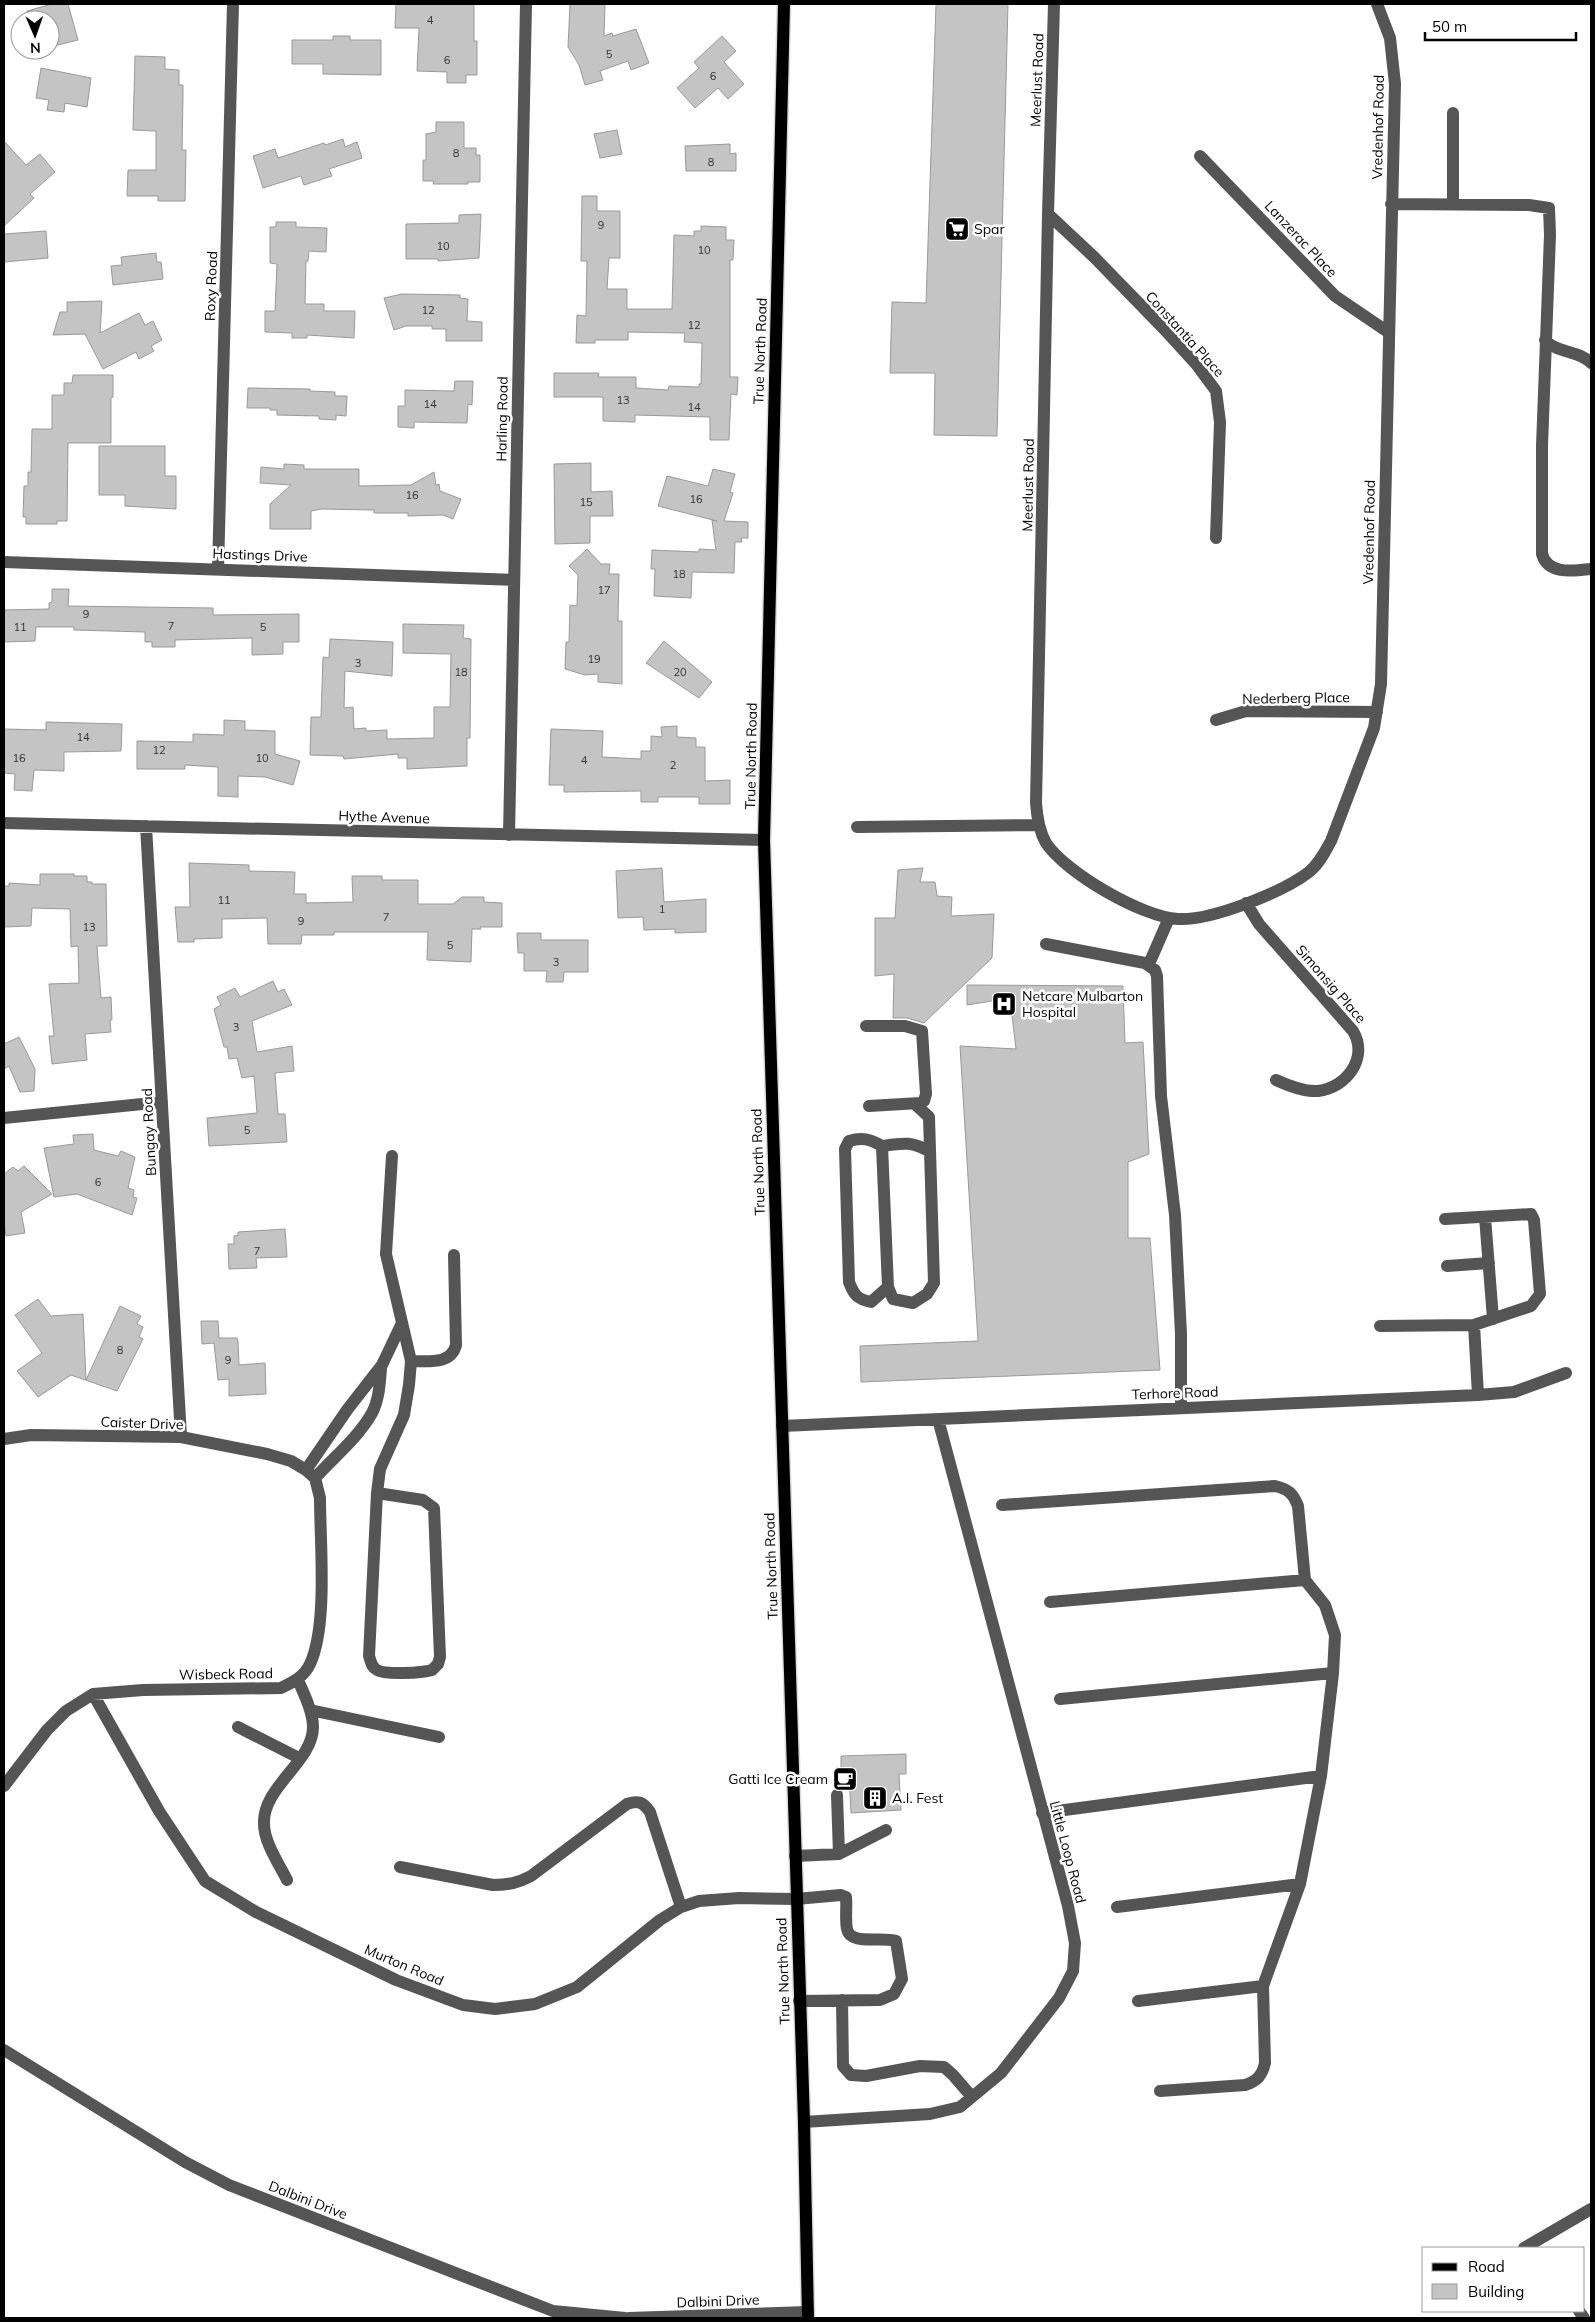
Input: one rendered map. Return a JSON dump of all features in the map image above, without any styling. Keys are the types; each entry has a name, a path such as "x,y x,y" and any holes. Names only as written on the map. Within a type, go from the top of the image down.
{"main road":[{"name":"True North Road","path":"784,4 764,840 804,2122 808,2315"}],"street":[{"name":"Roxy Road","path":"218,569 233,4"},
{"name":"Harling Road","path":"509,836 526,4"},
{"name":"Meerlust Road","path":"1054,4 1036,803 1039,825 1046,842 1062,862 1097,885 1145,912"},
{"name":"Vredenhof Road","path":"1145,912 1169,918 1198,919 1246,903 1295,881 1310,871 1323,855 1368,747 1377,712 1381,684 1395,84 1390,38 1378,4"},
{"path":"1453,204 1454,113"},
{"name":"Lanzerac Place","path":"1200,156 1334,296 1388,332"},
{"path":"1391,204 1528,205 1549,208 1550,235 1545,340 1542,554 1547,565 1559,570 1591,569"},
{"name":"Constantia Place","path":"1048,214 1095,258 1164,329 1196,364 1216,391 1220,416 1216,538"},
{"path":"1545,340 1555,349 1582,357 1591,364"},
{"name":"Hastings Drive","path":"4,562 514,580"},
{"name":"Nederberg Place","path":"1216,720 1246,711 1377,712"},
{"name":"Hythe Avenue","path":"4,823 509,836 764,840"},
{"path":"857,827 1039,825"},
{"name":"Bungay Road","path":"146,826 181,1437"},
{"name":"Simonsig Place","path":"1246,903 1259,924 1353,1032 1358,1045 1358,1054 1354,1067 1346,1079 1332,1087 1316,1091 1288,1086 1276,1080"},
{"path":"1150,964 1169,918"},
{"path":"1046,944 1150,964 1157,976 1161,1096 1175,1216 1182,1334 1181,1408"},
{"path":"866,1026 905,1026 919,1029 922,1032 926,1098 922,1102 915,1104 869,1106"},
{"path":"4,1118 162,1102"},
{"path":"882,1146 888,1287 893,1299 913,1302 927,1294 934,1283 928,1117 915,1104"},
{"path":"888,1287 871,1302 860,1299 854,1294 849,1282 844,1149 849,1142 859,1138 871,1139 882,1146 917,1144 930,1152"},
{"path":"377,1493 423,1500 434,1508 440,1657 438,1664 432,1670 424,1672 384,1672 377,1670 371,1664 370,1656 377,1493 380,1469 404,1415 411,1361 401,1326 386,1254 392,1156"},
{"path":"1380,1326 1474,1325 1531,1306 1540,1294 1534,1220 1531,1214 1445,1219"},
{"path":"1485,1217 1493,1319"},
{"path":"411,1361 441,1360 448,1358 454,1352 456,1345 454,1255"},
{"path":"1447,1266 1488,1263"},
{"path":"1474,1325 1478,1395"},
{"path":"310,1474 347,1410 382,1365 401,1326"},
{"path":"310,1474 363,1426 372,1412 379,1391 382,1365"},
{"name":"Terhore Road","path":"782,1426 1478,1395 1514,1392 1566,1373"},
{"name":"Little Loop Road","path":"804,2122 930,2114 960,2107 1001,2073 1059,1998 1073,1971 1075,1943 1068,1906 938,1419"},
{"name":"Caister Drive","path":"4,1439 31,1435 181,1437 267,1454 290,1461 310,1474"},
{"path":"287,1880 267,1837 264,1825 265,1812 269,1801 310,1744 313,1726 310,1710 298,1680 310,1664 320,1626 320,1498 310,1474"},
{"path":"1002,1505 1275,1486 1286,1489 1294,1496 1298,1506 1305,1580 1325,1605 1335,1635 1333,1673 1321,1776 1300,1884 1263,1986 1265,2064 1262,2074 1255,2082 1245,2085 1160,2091"},
{"path":"1050,1602 1305,1580"},
{"path":"1060,1699 1333,1673"},
{"name":"Wisbeck Road","path":"4,1786 47,1730 66,1711 93,1694 143,1690 281,1688 298,1680"},
{"name":"Murton Road","path":"93,1694 159,1811 205,1881 256,1912 396,1980 462,2006 495,2009 534,2004 577,1987 660,1920 681,1907 709,1900 796,1899 841,1895 846,1897 847,1929 850,1936 857,1939 889,1938 896,1941 902,1979 894,1994 880,2000 842,2000"},
{"path":"310,1710 440,1737"},
{"path":"238,1727 299,1758"},
{"path":"1042,1813 1321,1776"},
{"path":"837,1795 839,1854"},
{"path":"400,1866 493,1885 519,1882 531,1876 627,1804 636,1801 644,1804 650,1812 681,1907"},
{"path":"795,1856 839,1854 886,1830"},
{"path":"1117,1907 1300,1884"},
{"path":"1138,2001 1263,1986"},
{"path":"800,2001 842,2000 843,2066 851,2074 866,2076 920,2066 944,2067 972,2097"},
{"name":"Dalbini Drive","path":"4,2050 185,2162 229,2185 553,2315 625,2318"},
{"path":"1538,2245 1591,2209"},
{"name":"Dalbini Drive","path":"629,2318 808,2315"}],"building":[{"path":"52,4 68,4 78,40 60,44 60,10 31,10"},
{"path":"396,4 474,4 474,41 477,41 477,75 466,75 466,83 447,83 447,72 417,71 419,28 395,28"},
{"path":"570,4 605,4 604,36 612,33 613,36 636,29 649,63 631,70 628,61 600,71 603,80 585,85 579,65 568,47"},
{"path":"936,4 1008,4 997,436 934,435 935,373 890,373 892,302 926,303"},
{"path":"333,36 350,36 350,40 381,40 381,75 323,74 323,64 292,64 292,40 333,40"},
{"path":"722,36 736,51 724,62 744,84 728,99 718,88 695,108 677,88 699,68 694,62"},
{"path":"135,56 165,57 165,69 179,70 179,85 183,85 182,150 186,150 185,201 158,201 158,196 127,196 128,170 156,170 156,131 133,130"},
{"path":"41,68 91,78 87,107 65,103 64,112 47,110 49,100 36,98"},
{"path":"436,122 464,122 464,148 476,148 476,155 480,155 480,182 433,184 434,181 423,181 423,160 426,160 426,134 436,132"},
{"path":"617,130 622,154 600,158 594,134"},
{"path":"343,139 345,147 357,142 362,158 329,169 332,176 304,185 301,176 263,188 253,156 275,149 278,158"},
{"path":"4,141 26,165 40,154 55,172 30,194 34,198 4,226"},
{"path":"730,144 730,154 736,153 736,171 686,171 685,146"},
{"path":"582,196 597,196 597,211 620,211 620,258 609,258 607,289 627,289 627,309 672,309 674,235 694,236 694,231 701,231 701,226 726,227 726,240 734,240 733,260 730,260 730,377 738,377 737,395 731,394 729,440 710,440 710,417 635,415 635,422 603,421 603,397 554,397 554,373 599,373 598,377 636,377 636,388 668,390 669,386 699,387 699,384 701,384 702,343 684,342 685,333 628,332 628,340 595,340 595,343 576,343 577,315 586,316 587,261 581,261"},
{"path":"481,214 479,258 438,261 438,259 406,259 406,224 459,223 459,215"},
{"path":"276,222 296,222 296,227 327,228 326,252 309,251 308,261 306,261 305,304 324,304 324,311 355,311 354,338 307,335 307,338 292,338 292,333 265,332 265,311 275,311 277,264 270,263 270,227 276,227"},
{"path":"46,231 48,258 4,262 4,234"},
{"path":"156,253 157,262 161,262 163,279 113,285 111,266 122,265 121,257"},
{"path":"402,294 460,295 460,298 468,299 467,321 482,322 482,341 446,341 446,329 432,329 432,326 406,326 394,330 384,298"},
{"path":"102,301 100,333 139,313 145,325 153,321 162,340 151,346 154,351 139,359 136,352 103,369 85,334 53,335 60,312 67,312 67,302"},
{"path":"73,375 113,375 111,443 68,443 67,521 57,521 57,524 26,524 26,517 23,517 24,486 28,486 28,472 31,472 32,429 52,429 52,395 64,395 64,383 72,383"},
{"path":"455,381 473,381 472,405 468,404 467,423 414,422 414,428 398,427 398,406 405,406 405,390 454,391"},
{"path":"248,388 310,389 310,391 335,392 335,396 347,396 346,416 336,415 336,420 319,419 319,416 277,415 277,410 270,410 270,408 247,408"},
{"path":"99,446 165,446 165,476 176,476 176,509 125,506 125,495 99,495"},
{"path":"591,463 591,492 612,491 613,516 590,516 590,543 555,544 554,464"},
{"path":"284,464 304,465 304,469 359,469 359,486 411,485 434,472 436,485 439,484 440,491 461,499 453,519 443,515 408,516 408,513 374,513 374,510 322,509 311,511 311,529 270,529 270,504 291,485 260,483 261,467 284,469"},
{"path":"713,469 735,474 730,492 733,493 724,521 748,522 748,538 741,538 742,542 735,542 734,573 692,572 691,598 654,596 655,569 651,569 652,550 699,552 699,549 716,550 712,520 717,521 658,506 667,476 708,486"},
{"path":"587,549 601,564 610,564 609,574 619,574 618,621 622,621 622,684 598,682 598,674 585,675 565,669 566,642 569,642 570,605 577,606 578,575 569,566"},
{"path":"52,589 69,589 68,606 213,608 213,615 299,614 299,642 283,642 283,654 252,655 252,638 175,640 175,647 152,647 152,642 145,642 145,632 74,630 74,627 36,627 35,641 4,642 4,610 49,609 49,603 52,602"},
{"path":"403,624 464,625 463,638 471,639 470,738 467,738 467,766 407,769 407,758 398,758 398,754 344,759 343,756 310,755 311,717 321,717 323,657 329,658 330,639 393,642 392,676 345,671 344,708 353,707 354,729 366,728 366,731 387,730 387,739 434,738 434,707 450,707 451,654 403,653"},
{"path":"664,641 712,682 699,698 646,663"},
{"path":"224,720 245,721 245,730 275,731 275,754 300,761 293,785 265,777 238,776 238,797 218,796 218,767 185,765 185,769 137,769 137,741 193,742 193,734 224,735"},
{"path":"46,722 122,724 121,751 64,752 64,771 34,770 32,791 14,790 15,774 4,773 4,729 46,730"},
{"path":"677,726 677,737 696,738 696,747 705,747 705,781 730,780 730,804 699,804 699,797 658,797 658,802 641,802 641,791 564,792 564,785 549,785 551,729 603,731 602,757 641,759 641,751 651,751 651,736 662,737 661,727"},
{"path":"189,863 249,865 249,871 295,872 294,894 306,894 306,903 353,902 352,876 382,876 382,880 418,880 418,904 453,904 462,897 484,897 484,902 502,903 502,927 472,929 471,962 427,960 428,932 334,932 334,935 302,935 301,944 268,944 267,918 222,919 222,938 194,939 194,942 178,942 175,907 190,907"},
{"path":"662,868 664,902 706,899 706,932 675,933 675,929 644,930 643,917 618,918 616,871"},
{"path":"923,868 920,882 935,882 937,896 952,897 951,916 994,914 992,958 924,1023 907,1018 893,1018 894,974 875,976 875,918 895,918 898,870"},
{"path":"40,874 74,874 74,876 87,876 87,882 92,882 92,884 106,884 107,946 97,946 101,998 111,997 111,1032 85,1034 87,1060 52,1064 49,1036 54,1036 49,984 79,983 78,946 71,947 70,909 32,908 31,926 4,927 4,886 9,886 9,883 40,885"},
{"path":"517,933 541,933 541,940 588,940 588,972 564,972 563,982 546,982 547,971 524,971 524,953 518,953"},
{"path":"273,981 278,992 284,989 292,1005 252,1021 257,1052 292,1046 294,1071 275,1073 278,1114 285,1114 287,1142 209,1146 207,1118 257,1113 254,1076 242,1078 237,1058 229,1059 227,1047 224,1047 214,1009 221,1005 217,997 235,988 240,997"},
{"path":"967,985 1123,986 1125,1043 1143,1042 1149,1154 1128,1162 1128,1238 1150,1238 1160,1370 861,1382 860,1346 978,1341 960,1046 1016,1049 1010,998 967,1005"},
{"path":"19,1037 35,1069 34,1091 20,1092 9,1066 4,1069 4,1044"},
{"path":"93,1134 94,1150 118,1156 121,1151 135,1157 128,1188 134,1190 133,1197 137,1198 132,1215 77,1194 54,1197 44,1148 74,1144 73,1135"},
{"path":"24,1166 52,1194 21,1212 25,1233 6,1236 4,1222 4,1174 13,1167 18,1171"},
{"path":"285,1229 287,1257 256,1258 257,1268 229,1269 228,1244 234,1244 234,1236 238,1235 238,1232"},
{"path":"38,1299 51,1316 83,1314 86,1380 120,1306 141,1316 137,1324 143,1327 139,1337 143,1339 117,1391 71,1375 38,1397 17,1371 42,1353 15,1315"},
{"path":"201,1321 218,1321 219,1338 237,1338 239,1365 265,1363 266,1394 229,1396 229,1379 218,1380 214,1343 202,1344"},
{"path":"906,1754 906,1774 899,1774 901,1810 851,1813 849,1775 841,1775 841,1756"}],"place":[{"name":"Spar","path":"957,229"},
{"name":"Netcare Mulbarton Hospital","path":"1004,1004"},
{"name":"Gatti Ice Cream","path":"845,1779"},
{"name":"A.I. Fest","path":"875,1798"}]}
